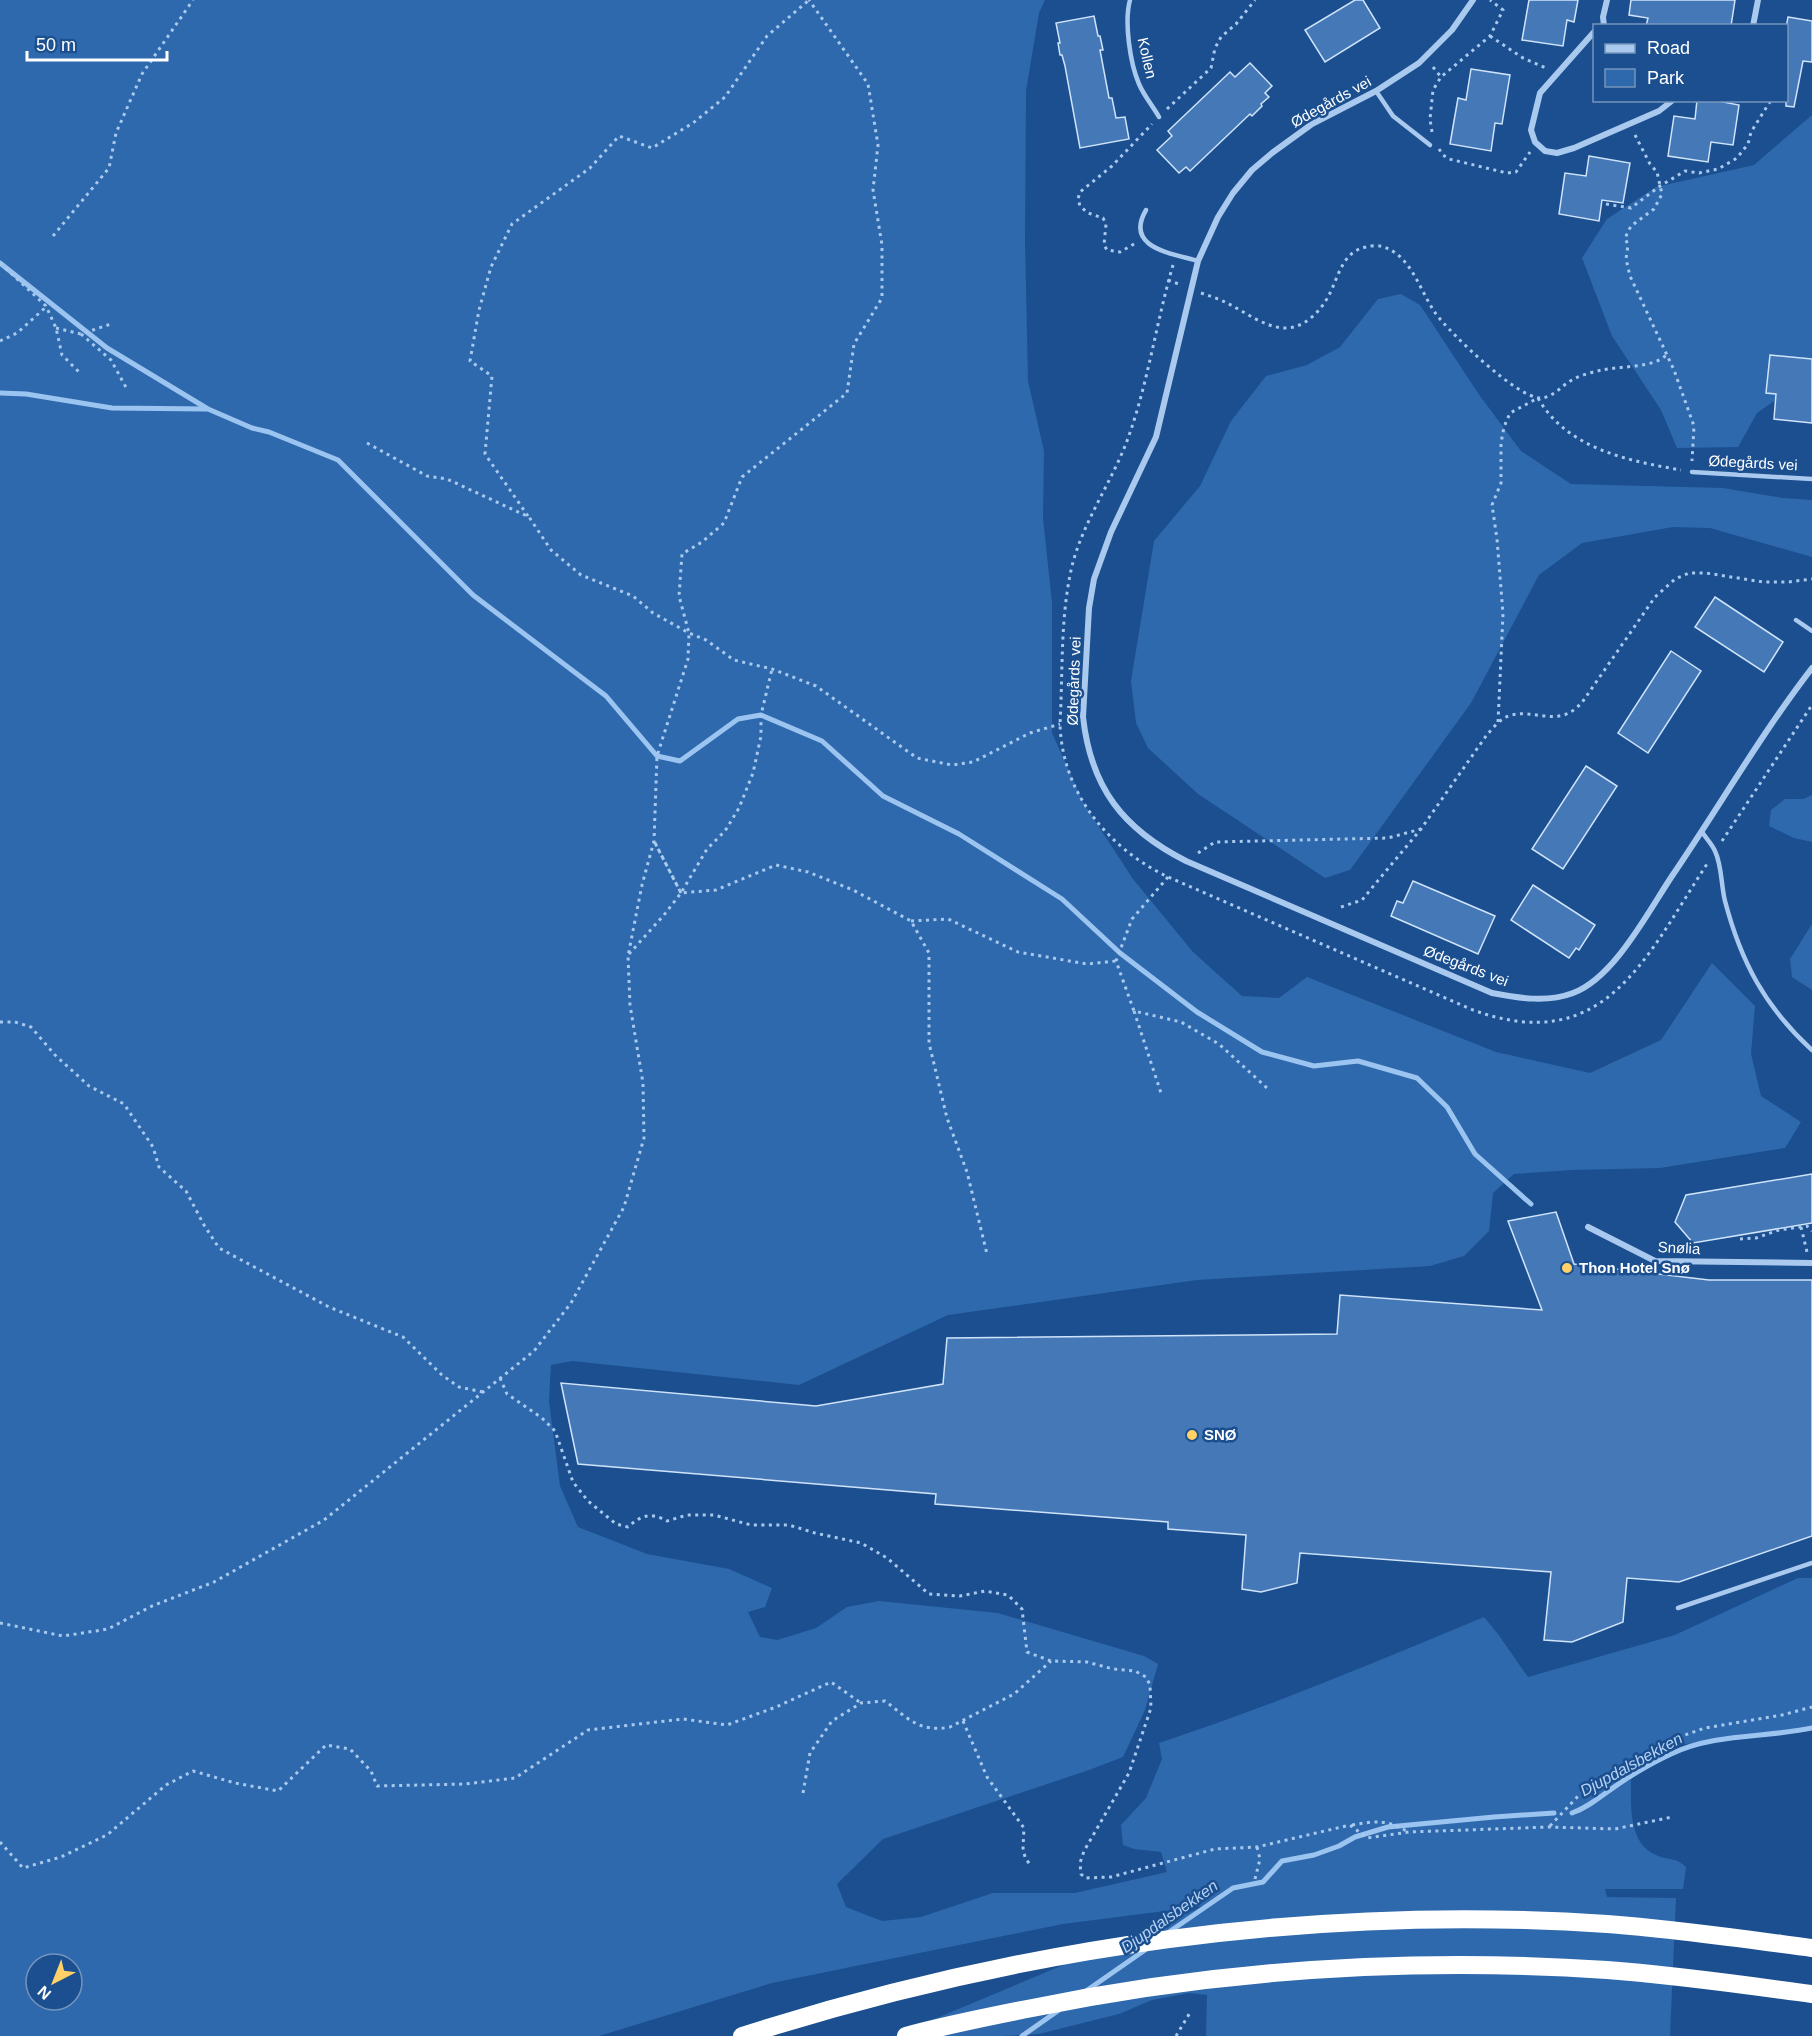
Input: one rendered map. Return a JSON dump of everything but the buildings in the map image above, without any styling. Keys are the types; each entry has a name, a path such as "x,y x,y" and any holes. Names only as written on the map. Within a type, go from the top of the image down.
{"highway":[{"path":"742,2036 907,1988 1063,1954 1151,1941 1269,1928 1404,1921 1547,1922 1674,1930 1812,1948"},
{"path":"906,2036 1071,2000 1157,1986 1325,1970 1482,1967 1593,1970 1676,1976 1807,1995"}],"street":[{"name":"Ødegårds vei","path":"1473,0 1452,30 1434,49 1396,80 1303,130 1252,170 1233,193 1218,217 1198,261 1156,437 1111,532 1094,579 1089,608 1083,717 1097,777 1109,797 1134,827 1165,850 1186,861 1492,993 1538,999 1573,993 1604,972 1628,942 1775,718 1812,668"},
{"path":"1604,24 1607,0"},
{"path":"1753,24 1758,0"},
{"path":"1593,33 1540,93 1531,130 1535,142 1545,151 1557,153 1575,148 1659,111 1670,102"},
{"name":"Snølia","path":"1587,1227 1655,1262 1811,1263"}],"lane":[{"name":"Kollen","path":"1130,0 1127,25 1135,69 1139,84 1159,117"},
{"path":"1376,91 1393,116 1430,145"},
{"path":"1146,210 1139,227 1140,235 1149,244 1198,261"},
{"name":"Ødegårds vei","path":"1692,472 1812,479"},
{"path":"1796,620 1812,631"},
{"path":"1702,832 1715,851 1725,901 1742,954 1752,974 1764,997 1812,1050"},
{"path":"1678,1608 1812,1563"}],"path":[{"path":"53,236 109,168 116,133 142,75 193,0"},
{"path":"0,1623 63,1636 108,1629 152,1606 214,1582 324,1520 534,1351 571,1303 624,1207 644,1138 643,1083 630,1005 628,956 642,885 654,841 657,756 688,659 688,633 679,596 682,554 702,542 724,523 742,477 847,393 854,344 882,298 882,245 873,190 878,145 868,84 809,0 767,36 725,97 693,123 652,148 619,136 590,168 512,224 491,267 479,310 470,361 492,376 485,454 551,550 581,576 633,596 653,613 688,633 706,640 734,660 772,669 816,686 917,758 952,765 973,762 1030,733 1060,724"},
{"path":"1143,238 1120,252 1107,250 1104,245 1106,224 1102,218 1080,206 1078,199 1080,192 1112,166 1211,68 1215,48 1221,37 1236,24 1255,0"},
{"path":"1433,135 1430,118 1433,90 1441,77 1490,36 1503,10 1490,0"},
{"path":"1490,36 1523,58 1558,72"},
{"path":"1606,204 1631,208 1659,186 1685,171 1700,173 1718,169 1737,158 1748,144 1751,132 1769,102"},
{"path":"1168,280 1224,302 1272,327 1288,329 1303,324 1317,312 1329,296 1339,268 1350,254 1362,248 1378,245 1397,254 1415,276 1434,311 1447,328 1506,381 1538,398 1557,420 1593,447 1639,463 1692,472 1694,426 1674,370 1630,276 1626,259 1628,245 1625,238 1631,226 1654,209 1662,194 1657,172 1646,157 1629,123"},
{"path":"1437,143 1443,155 1449,159 1507,173 1516,172 1535,142"},
{"path":"1176,254 1132,425 1073,565 1065,621 1060,724 1062,745 1070,774 1092,816 1125,851 1146,866 1473,1010 1508,1021 1542,1023 1566,1018 1588,1010 1610,997 1624,985 1650,951 1812,705"},
{"path":"0,263 46,306 56,328 62,355 81,374"},
{"path":"0,341 18,333 46,306"},
{"path":"81,334 111,324"},
{"path":"56,328 81,334 111,360 128,391"},
{"path":"1498,722 1503,614 1492,505 1500,483 1501,443 1510,413 1538,398 1549,396 1581,376 1602,370 1656,362 1667,354"},
{"path":"367,442 427,476 447,479 529,517"},
{"path":"1341,907 1362,900 1421,829 1498,722 1510,715 1550,716 1569,713 1581,704 1655,597 1675,579 1689,573 1697,573 1763,582 1812,579"},
{"path":"628,956 681,893 707,849 725,831 739,808 753,773 761,736 761,715 772,669"},
{"path":"1186,861 1215,842 1388,838 1421,829"},
{"path":"654,841 681,893"},
{"path":"681,893 716,890 776,865 808,872 853,890 911,921 948,919 1018,952 1087,964 1116,961"},
{"path":"1161,1093 1116,961 1132,919 1167,877"},
{"path":"911,921 929,953 929,1043 947,1118 967,1172 987,1254"},
{"path":"1134,1011 1181,1022 1219,1044 1267,1088"},
{"path":"0,1022 15,1022 31,1027 54,1055 89,1086 124,1104 153,1147 159,1167 186,1191 219,1248 329,1307 403,1337 442,1375 459,1388 483,1392"},
{"path":"1740,1239 1756,1238 1779,1230 1807,1226 1812,1232"},
{"path":"1801,1227 1811,1263"},
{"path":"500,1378 507,1394 542,1418 555,1431 573,1482 588,1501 616,1524 628,1527 645,1515 656,1515 667,1521 687,1515 714,1515 751,1525 789,1525 815,1533 861,1542 887,1558 929,1594 960,1596 985,1591 1008,1595 1022,1608 1027,1652 1051,1661 1087,1662 1113,1669 1135,1671 1146,1677 1150,1685 1150,1708 1130,1773 1084,1851 1079,1869 1085,1878 1111,1877 1215,1849 1257,1847 1350,1825 1380,1821 1396,1825 1409,1832"},
{"path":"804,1793 810,1753 832,1721 861,1703 885,1701 920,1727 939,1729 963,1721 1014,1694 1051,1661"},
{"path":"0,1842 23,1868 61,1857 107,1835 166,1785 193,1771 235,1783 278,1791 326,1745 350,1749 371,1771 377,1786 465,1784 515,1778 588,1730 683,1719 727,1725 776,1707 831,1682 861,1703"},
{"path":"1550,1827 1580,1794 1615,1770 1682,1736 1705,1728 1782,1715 1812,1707"},
{"path":"963,1721 987,1777 1024,1828 1023,1848 1030,1865"},
{"path":"1350,1825 1367,1838 1409,1832 1550,1827 1615,1828 1672,1817"},
{"path":"1255,1879 1260,1859 1257,1847"},
{"path":"1175,2035 1191,2011"}],"green space":[{"path":"0,0 1045,0 1039,13 1026,91 1025,241 1028,381 1044,451 1043,518 1052,603 1052,733 1084,804 1133,879 1193,952 1242,996 1279,998 1307,977 1496,1052 1590,1073 1661,1040 1712,963 1755,1006 1751,1054 1761,1096 1801,1122 1785,1148 1660,1168 1514,1174 1493,1193 1489,1231 1464,1256 1430,1266 1197,1280 948,1315 799,1385 572,1361 551,1365 549,1401 560,1486 578,1527 647,1554 729,1569 772,1588 765,1607 748,1612 760,1637 777,1640 816,1628 847,1607 879,1601 998,1613 1144,1656 1158,1664 1145,1710 1123,1757 883,1839 837,1884 846,1907 882,1921 921,1917 993,1893 1075,1893 1167,1872 1161,1852 1134,1849 1123,1845 1121,1825 1146,1798 1162,1759 1159,1743 1282,1699 1484,1617 1528,1677 1675,1635 1798,1578 1812,1578 1812,1729 1677,1745 1631,1779 1633,1822 1640,1842 1656,1855 1678,1861 1686,1867 1683,1889 1605,1889 1607,1897 1676,1898 1670,2036 1206,2036 1207,1995 1189,1993 1152,2000 1119,2014 1039,2034 894,2036 1204,1906 1063,1924 772,1983 599,2036 0,2036"},
{"path":"1812,115 1812,399 1787,392 1757,413 1738,447 1677,448 1661,410 1612,336 1582,258 1607,219 1656,187 1754,165"},
{"path":"1401,294 1420,305 1480,396 1521,451 1571,484 1723,488 1783,498 1812,500 1812,557 1710,528 1673,527 1582,543 1539,575 1471,703 1350,870 1325,878 1198,794 1148,748 1136,723 1131,681 1154,541 1200,486 1231,421 1266,376 1307,365 1340,347 1378,299"},
{"path":"1812,795 1812,842 1794,838 1769,826 1771,810 1785,799 1803,799"},
{"path":"1812,924 1812,990 1792,977 1790,959"}],"waterway":[{"path":"0,263 107,348 208,409 338,460 473,595 606,696 657,756 680,761 738,719 761,715 822,741 883,796 959,834 1062,899 1120,953 1197,1012 1262,1052 1314,1066 1358,1061 1417,1078 1447,1107 1475,1154 1531,1204"},
{"path":"0,393 26,394 112,408 207,409"},
{"name":"Djupdalsbekken","path":"1572,1813 1648,1766 1688,1747 1723,1739 1812,1728"},
{"name":"Djupdalsbekken","path":"1169,1932 1233,1888 1263,1882 1282,1861 1314,1855 1339,1846 1355,1837 1388,1827 1554,1813"},
{"name":"Djupdalsbekken","path":"1086,1991 1145,1950"},
{"name":"Djupdalsbekken","path":"1022,2036 1059,2010"}],"place":[{"name":"Thon Hotel Snø","path":"1567,1268"},
{"name":"SNØ","path":"1192,1435"}]}
